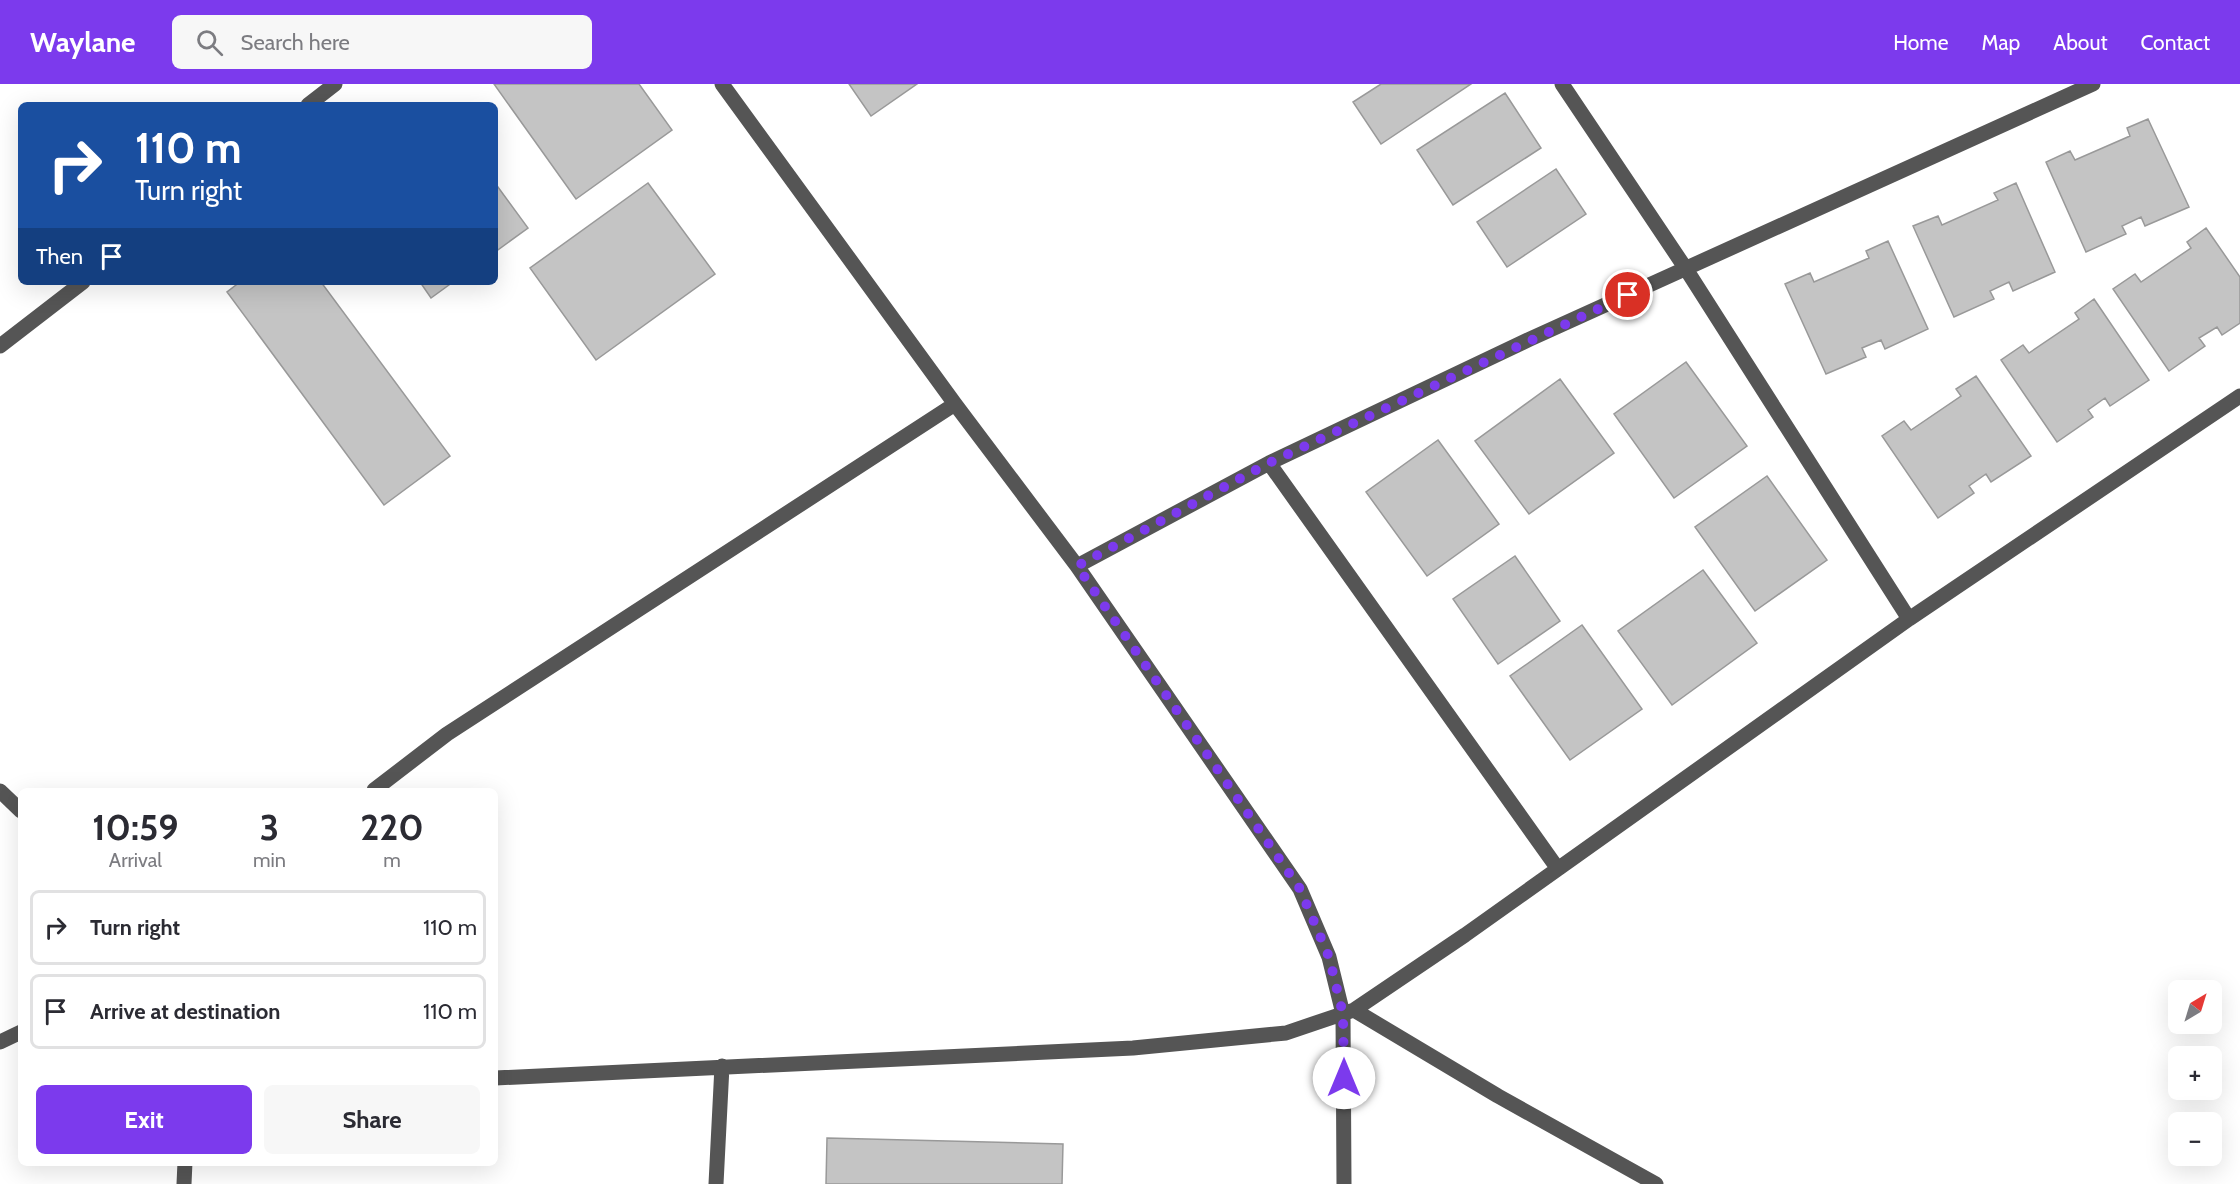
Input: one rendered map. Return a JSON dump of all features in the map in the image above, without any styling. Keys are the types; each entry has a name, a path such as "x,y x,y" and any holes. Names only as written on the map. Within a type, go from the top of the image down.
{"street":[{"path":"312,102 335,84"},
{"path":"722,84 1077,566 1300,889 1349,1012 1344,1184"},
{"path":"1562,84 1686,269 1909,619"},
{"path":"1077,566 1269,463 1530,339 2093,84"},
{"path":"0,346 79,285"},
{"path":"498,1077 1133,1048 1286,1033 1349,1012 1558,869 1909,619 2240,396"},
{"path":"377,788 447,734 956,404"},
{"path":"1269,463 1558,869"},
{"path":"0,791 18,809"},
{"path":"1349,1012 1656,1184"},
{"path":"0,1042 18,1033"},
{"path":"717,1184 722,1066"},
{"path":"184,1184 185,1166"}],"building":[{"path":"494,84 639,84 672,130 576,199"},
{"path":"849,84 917,84 871,116"},
{"path":"1381,84 1471,84 1381,144 1353,102"},
{"path":"1505,93 1541,148 1453,205 1417,150"},
{"path":"2148,119 2189,207 2145,226 2141,217 2122,226 2126,234 2086,252 2046,162 2070,151 2075,160 2130,136 2127,128"},
{"path":"1556,169 1586,214 1507,267 1477,222"},
{"path":"648,183 715,274 596,360 530,268"},
{"path":"2016,183 2055,272 2013,291 2009,282 1990,291 1994,299 1954,317 1913,226 1938,216 1942,225 1998,200 1994,193"},
{"path":"498,187 528,228 498,250"},
{"path":"2206,228 2240,277 2240,323 2222,335 2217,327 2199,338 2205,346 2169,371 2113,289 2135,274 2141,282 2191,248 2187,242"},
{"path":"1888,241 1928,329 1885,349 1881,340 1862,348 1866,357 1826,374 1785,284 1810,273 1814,282 1869,258 1866,251"},
{"path":"236,285 323,285 450,456 384,505 227,292"},
{"path":"422,285 449,285 431,298"},
{"path":"2094,299 2149,380 2110,406 2105,398 2088,410 2093,417 2057,442 2001,360 2023,345 2029,353 2079,319 2075,313"},
{"path":"1686,362 1747,446 1674,498 1614,414"},
{"path":"1976,376 2031,456 1991,482 1986,474 1969,486 1974,493 1938,518 1882,436 1904,421 1911,430 1961,396 1956,389"},
{"path":"1560,379 1614,453 1529,514 1475,441"},
{"path":"1438,440 1499,524 1427,576 1366,492"},
{"path":"1767,476 1827,560 1755,611 1695,527"},
{"path":"1515,556 1560,621 1498,664 1453,599"},
{"path":"1703,570 1757,643 1672,705 1618,631"},
{"path":"1582,625 1642,709 1570,760 1510,676"},
{"path":"827,1138 1063,1144 1062,1184 826,1184"}],"route":[{"path":"1344,1078 1343,1014 1329,957 1300,889 1077,566 1269,463 1628,295"}]}
